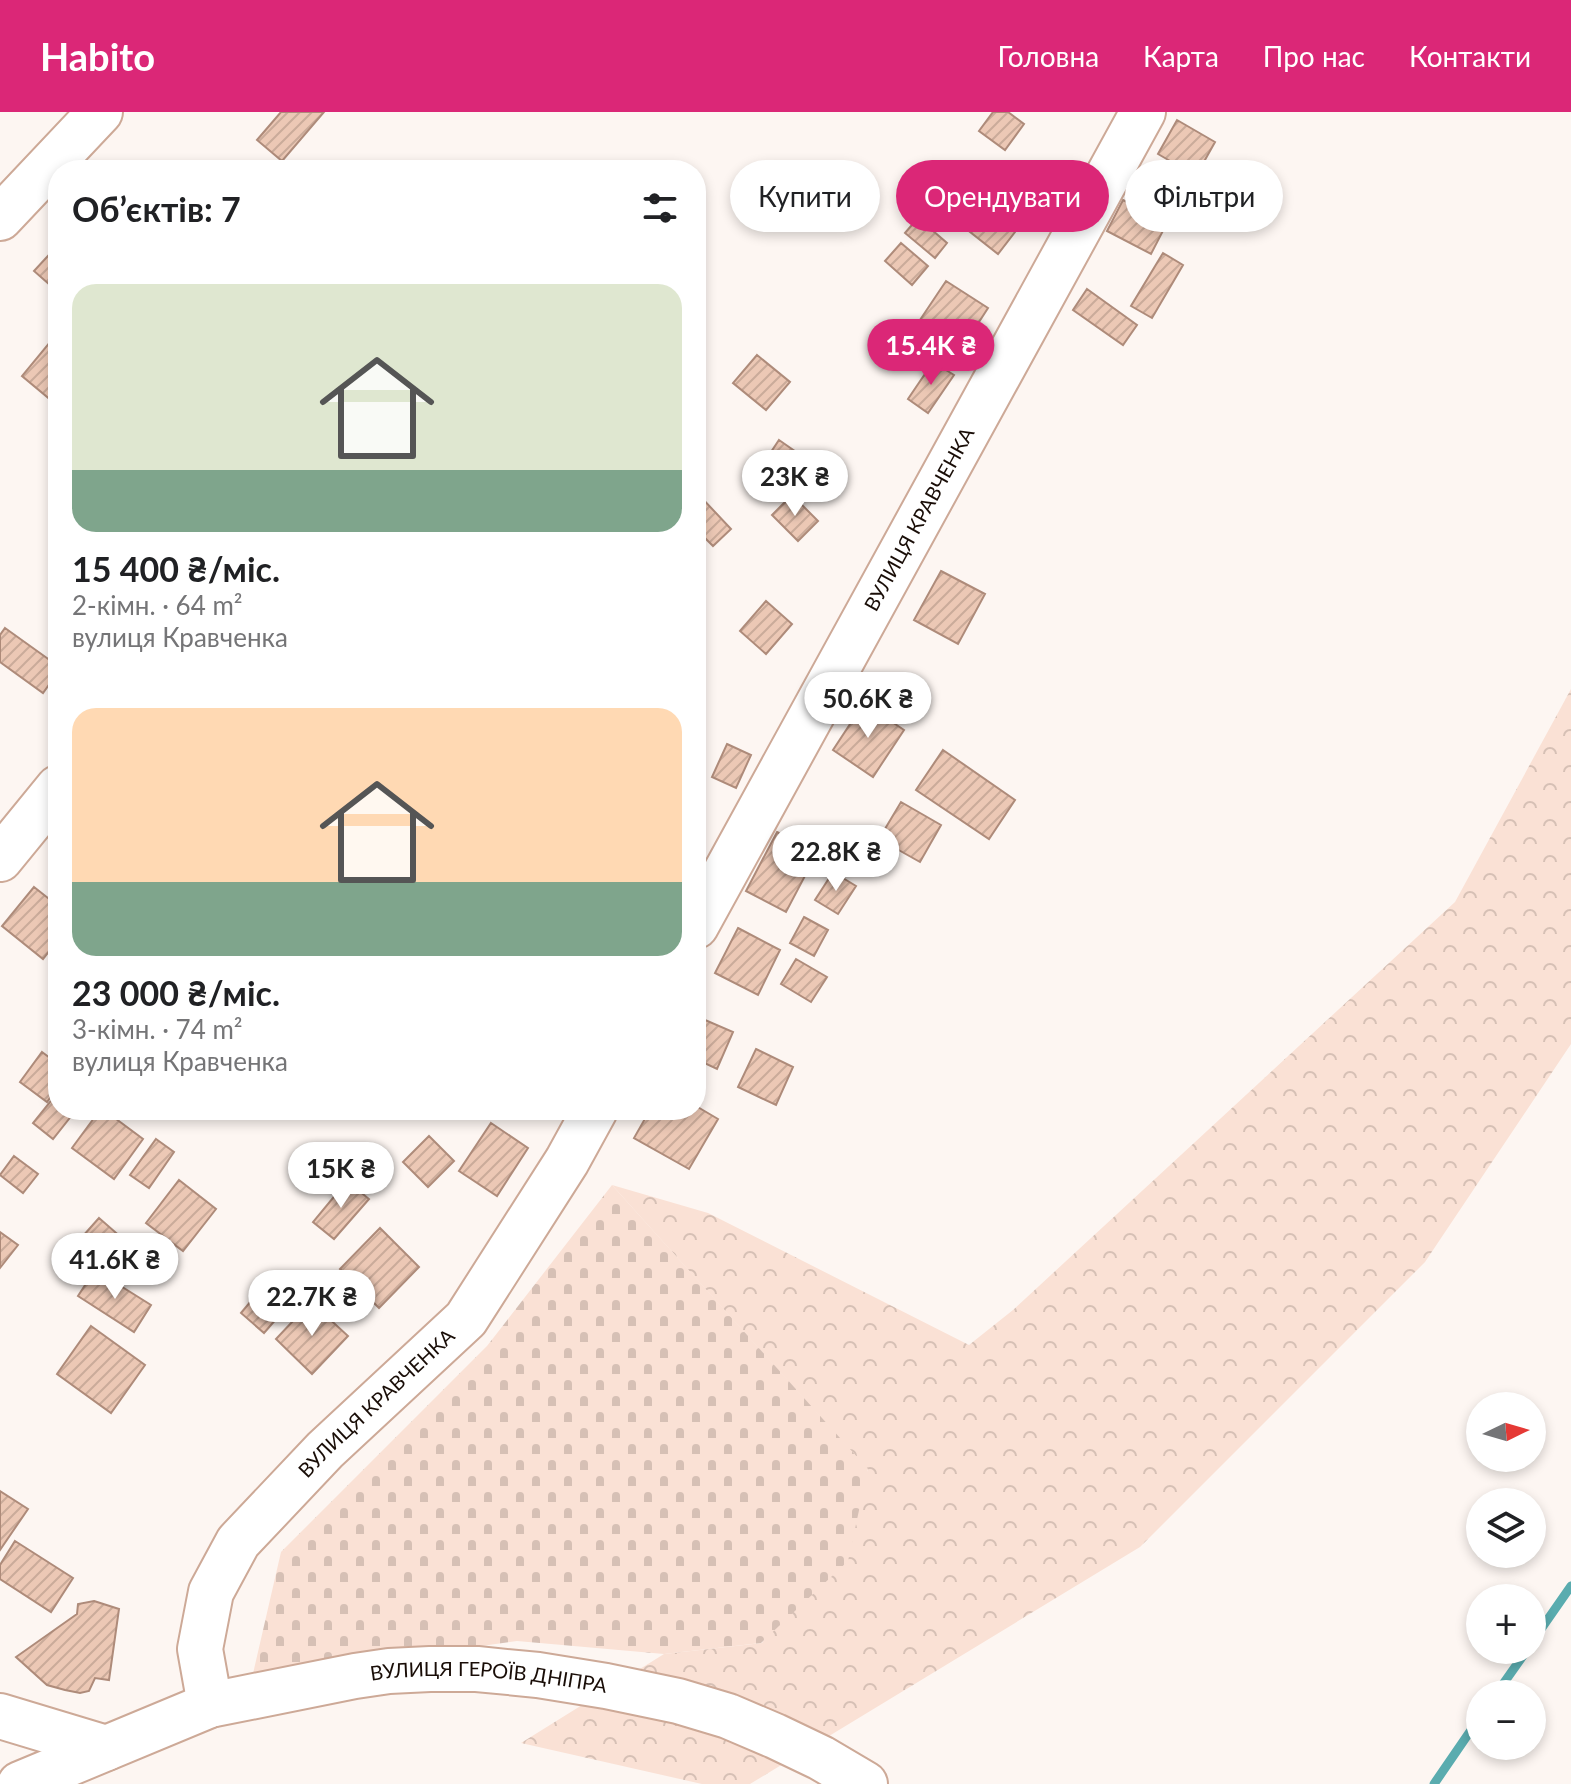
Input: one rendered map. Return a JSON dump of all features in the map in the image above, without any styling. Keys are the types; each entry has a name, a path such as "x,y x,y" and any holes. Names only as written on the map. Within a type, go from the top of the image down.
{"street":[{"path":"55,160 100,112"},
{"name":"ВУЛИЦЯ КРАВЧЕНКА","path":"706,908 1143,112"},
{"path":"0,218 48,167"},
{"path":"0,859 48,800"},
{"name":"ВУЛИЦЯ КРАВЧЕНКА","path":"210,1705 200,1649 211,1592 238,1542 325,1450 466,1319 567,1161 590,1120"},
{"name":"ВУЛИЦЯ ГЕРОЇВ ДНІПРА","path":"20,1784 210,1705 389,1671 477,1669 538,1675 678,1701 728,1716 775,1736 865,1784"},
{"path":"0,1716 106,1748"}],"green space":[{"path":"1571,689 1571,1044 1425,1262 1140,1547 750,1784 702,1784 521,1743 664,1654 762,1643 868,1470 612,1185 708,1213 969,1345 1013,1310 1455,902"},
{"path":"612,1185 868,1469 848,1561 761,1643 664,1654 517,1641 252,1678 281,1552 487,1346"}],"building":[{"path":"281,112 324,112 283,160 257,140"},
{"path":"993,112 1008,112 1024,124 1005,150 979,131"},
{"path":"1177,120 1215,142 1205,160 1168,160 1158,154"},
{"path":"1123,200 1125,232 1162,232 1151,254 1109,232"},
{"path":"934,232 947,243 935,258 905,233"},
{"path":"970,232 1015,232 998,254"},
{"path":"901,243 928,266 912,285 885,261"},
{"path":"1163,253 1183,265 1152,318 1131,306"},
{"path":"48,256 48,283 34,271"},
{"path":"946,281 988,308 959,353 916,326"},
{"path":"1087,289 1137,325 1123,345 1073,310"},
{"path":"48,344 48,398 22,376"},
{"path":"757,355 790,382 766,410 733,383"},
{"path":"933,362 954,375 928,413 908,399"},
{"path":"779,440 812,463 798,484 765,461"},
{"path":"792,495 818,521 798,541 772,515"},
{"path":"706,502 731,529 713,546 706,539"},
{"path":"941,571 985,594 958,644 914,620"},
{"path":"766,601 792,624 766,654 740,631"},
{"path":"5,628 48,659 48,686 43,693 0,662 0,635"},
{"path":"864,703 904,730 873,777 833,750"},
{"path":"727,744 751,755 736,788 712,777"},
{"path":"943,750 1015,800 989,839 916,790"},
{"path":"901,802 941,825 920,862 879,839"},
{"path":"777,832 817,853 786,912 746,891"},
{"path":"833,872 856,886 838,914 815,900"},
{"path":"34,887 48,898 48,953 43,959 2,926"},
{"path":"804,917 828,930 814,956 790,943"},
{"path":"738,928 780,950 758,995 715,973"},
{"path":"796,959 827,977 811,1002 781,984"},
{"path":"706,1020 733,1032 717,1069 706,1064"},
{"path":"756,1049 793,1067 776,1105 738,1087"},
{"path":"42,1052 48,1056 47,1102 20,1082"},
{"path":"48,1104 48,1120 68,1120 53,1139 33,1123"},
{"path":"706,1112 718,1119 689,1169 634,1138 644,1120 706,1120"},
{"path":"93,1120 117,1120 143,1139 114,1179 72,1148"},
{"path":"491,1123 528,1148 497,1196 459,1171"},
{"path":"429,1136 454,1161 428,1187 403,1162"},
{"path":"156,1139 174,1152 149,1188 130,1175"},
{"path":"14,1156 38,1174 23,1193 0,1175"},
{"path":"179,1180 216,1209 183,1251 146,1223"},
{"path":"347,1181 369,1199 334,1239 313,1222"},
{"path":"99,1218 122,1238 107,1256 83,1236"},
{"path":"380,1228 419,1267 379,1308 340,1269"},
{"path":"0,1232 18,1245 0,1268"},
{"path":"95,1270 151,1305 134,1332 78,1296"},
{"path":"267,1282 291,1302 264,1333 241,1313"},
{"path":"311,1302 348,1336 312,1374 276,1339"},
{"path":"91,1326 145,1365 111,1413 57,1374"},
{"path":"0,1491 28,1509 0,1550"},
{"path":"15,1541 73,1578 51,1612 0,1579 0,1565"},
{"path":"94,1601 119,1609 109,1680 95,1678 89,1691 80,1693 47,1685 16,1657 77,1614 78,1604"}],"waterway":[{"path":"1546,1622 1571,1586"},
{"path":"1506,1680 1517,1664"},
{"path":"1434,1784 1466,1737"}]}
